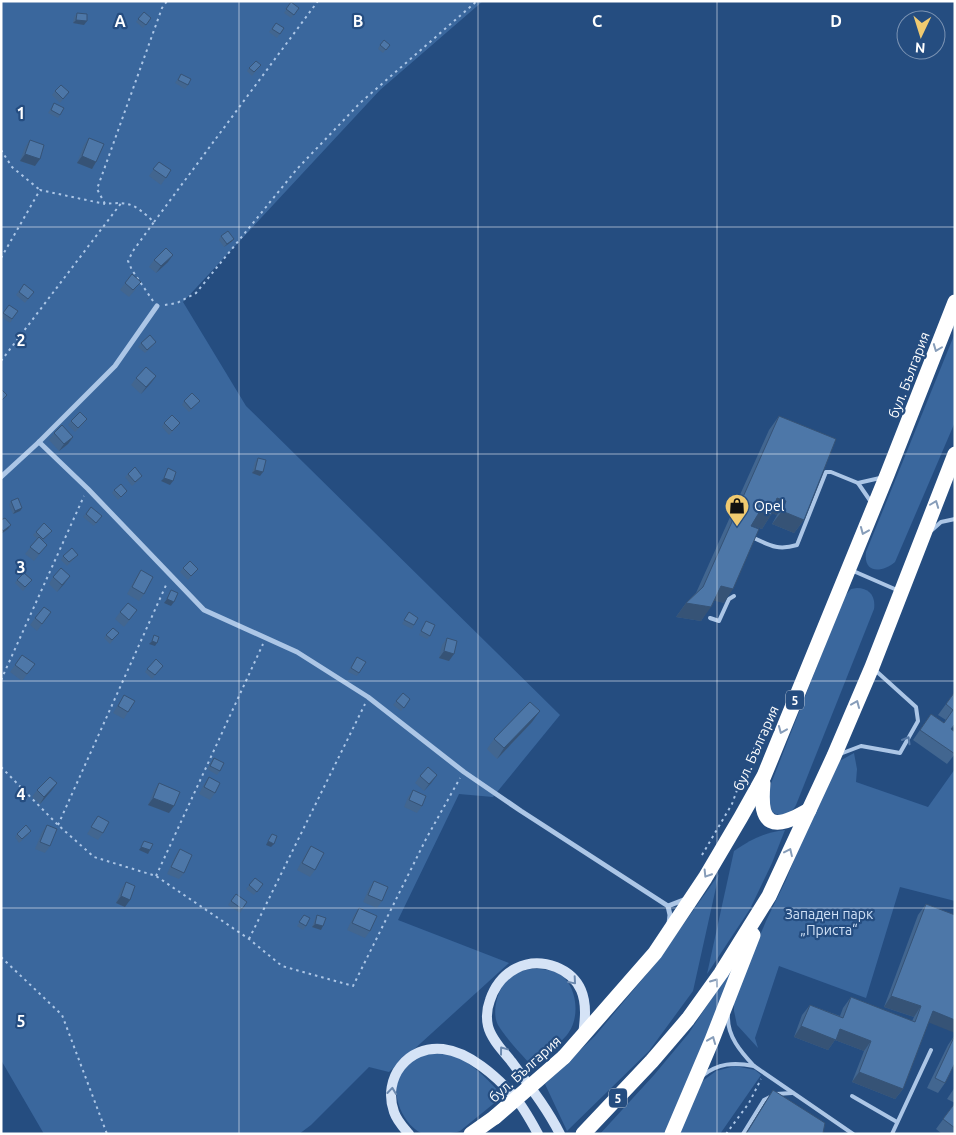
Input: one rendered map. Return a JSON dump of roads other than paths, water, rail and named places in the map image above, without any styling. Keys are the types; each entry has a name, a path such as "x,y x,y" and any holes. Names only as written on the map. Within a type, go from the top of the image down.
{"highway":[{"name":"бул. България","path":"471,1134 495,1117 564,1057 655,953 694,895 741,817 764,776 887,475 955,302"},
{"name":"5","path":"583,1134 652,1061 688,1019 721,973 769,896 834,756 872,667 955,454"},
{"path":"764,776 762,803 763,812 767,817 779,823 786,822 809,810"},
{"path":"672,1134 769,896"}],"main road":[{"path":"560,1134 543,1106 495,1040 488,1027 486,1013 497,985 505,974 517,966 530,963 546,963 561,969 573,978 580,989 585,1004 583,1037"},
{"path":"410,1134 400,1123 394,1112 391,1090 394,1078 401,1066 411,1056 422,1050 443,1049 456,1052 468,1058 501,1083 514,1096 538,1134"}],"street":[{"path":"1,477 115,366 157,306"},
{"path":"39,442 88,488 204,610 297,652 368,697 464,772 668,906 669,922 662,943"},
{"path":"668,906 694,895"}],"lane":[{"path":"751,536 776,548 787,548 797,545 826,472 831,472 858,483 870,501 872,510"},
{"path":"858,483 887,475"},
{"path":"915,557 933,529 941,522 955,519"},
{"path":"848,569 902,592"},
{"path":"710,618 719,621 729,599 734,596"},
{"path":"834,756 861,746 900,753 918,722 916,707 872,667"},
{"path":"731,990 728,1021 737,1046 754,1066 853,1134"},
{"path":"892,1134 931,1050"},
{"path":"693,1085 704,1074 721,1066 740,1063 754,1066"},
{"path":"743,1134 764,1100 776,1094 792,1093"},
{"path":"852,1096 897,1122"}],"place":[{"name":"Opel","path":"737,527"}],"park label":[{"name":"Западен парк „Приста“","path":"829,922"}]}
